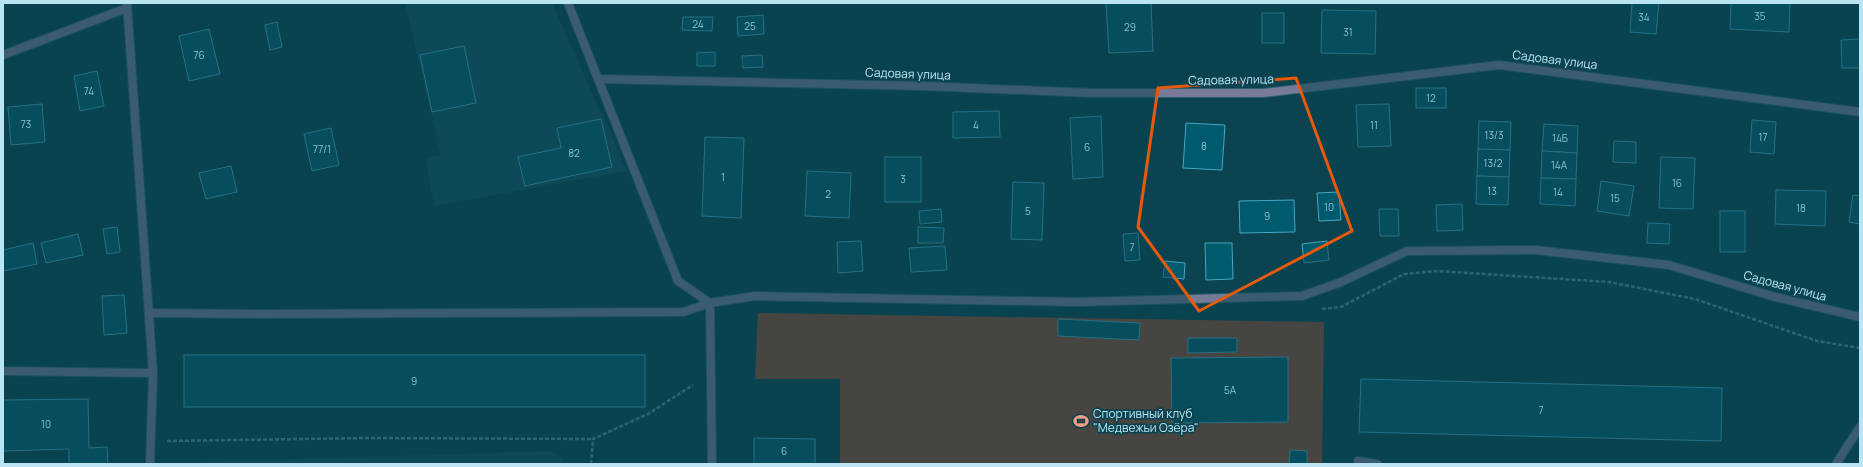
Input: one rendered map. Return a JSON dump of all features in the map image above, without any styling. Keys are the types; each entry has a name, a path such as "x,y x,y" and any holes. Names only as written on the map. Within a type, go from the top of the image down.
{"street":[{"path":"568,3 678,281 710,303 712,464"},
{"path":"3,55 127,5 153,374 150,464"},
{"name":"Садовая улица","path":"598,79 923,86 1092,93 1263,93 1499,65 1860,112"},
{"name":"Садовая улица","path":"149,313 265,314 683,312 710,303 755,296 1078,302 1302,296 1341,282 1407,251 1536,250 1669,265 1775,297 1860,317"},
{"path":"3,371 153,374"},
{"path":"1836,464 1860,427"},
{"path":"1358,461 1377,464"}],"path":[{"path":"151,442 367,438 593,439 648,414 682,391 711,375"},
{"path":"591,464 593,439"}],"highlighted area":[{"path":"1296,78 1352,231 1199,311 1138,227 1158,88"}],"shaded area":[{"path":"405,3 552,3 627,171 434,206 426,158 441,155"},
{"name":"Спортивный клуб \"Медвежьи Озёра\"","path":"758,313 1324,322 1322,464 840,464 840,379 755,379"},
{"path":"549,451 564,458 563,464 202,464 202,462"}],"building":[{"path":"1106,3 1151,3 1153,51 1109,53"},
{"path":"1632,3 1659,3 1656,34 1630,32"},
{"path":"1731,3 1790,3 1789,32 1730,29"},
{"path":"1322,10 1376,11 1375,54 1321,53"},
{"path":"1262,13 1284,13 1284,43 1262,43"},
{"path":"763,15 764,34 738,36 737,17"},
{"path":"683,17 713,17 712,31 682,30"},
{"path":"277,22 282,47 270,50 265,25"},
{"path":"209,29 220,74 189,81 179,36"},
{"path":"1860,39 1860,68 1842,68 1841,40"},
{"path":"464,46 476,103 432,112 420,55"},
{"path":"715,52 715,66 697,66 697,53"},
{"path":"762,55 763,67 743,68 742,56"},
{"path":"97,71 104,106 80,111 74,76"},
{"path":"1416,88 1446,88 1446,108 1416,108"},
{"path":"42,104 45,142 11,145 8,107"},
{"path":"1389,104 1391,146 1358,147 1356,105"},
{"path":"999,111 1000,137 953,138 953,112"},
{"path":"1101,116 1103,177 1073,179 1070,118"},
{"path":"601,119 612,167 525,186 518,157 561,148 557,128"},
{"path":"1752,120 1776,122 1774,154 1750,152"},
{"path":"1479,121 1511,122 1510,150 1478,149"},
{"path":"1186,123 1225,125 1222,170 1183,168"},
{"path":"1544,124 1578,126 1577,153 1542,151"},
{"path":"331,128 339,165 312,171 304,134"},
{"path":"705,137 744,138 741,218 702,216"},
{"path":"1614,141 1636,142 1636,163 1613,162"},
{"path":"1478,149 1510,150 1509,177 1477,176"},
{"path":"1542,151 1577,153 1576,179 1541,178"},
{"path":"885,157 921,157 921,202 885,202"},
{"path":"1661,157 1695,158 1693,209 1659,208"},
{"path":"231,166 237,192 206,199 199,173"},
{"path":"807,171 851,173 849,218 805,216"},
{"path":"1477,176 1509,177 1508,205 1476,204"},
{"path":"1541,178 1576,179 1575,206 1540,204"},
{"path":"1601,181 1634,186 1629,216 1597,211"},
{"path":"1013,182 1044,183 1042,240 1011,239"},
{"path":"1776,190 1826,191 1825,226 1775,224"},
{"path":"1339,192 1341,220 1319,221 1317,193"},
{"path":"1853,195 1860,196 1860,224 1849,222"},
{"path":"1294,200 1295,232 1240,233 1239,201"},
{"path":"1462,204 1463,230 1437,231 1436,205"},
{"path":"941,209 942,222 920,224 919,211"},
{"path":"1379,209 1398,209 1399,236 1380,236"},
{"path":"1720,211 1745,211 1745,252 1720,252"},
{"path":"1648,223 1670,224 1669,244 1647,243"},
{"path":"117,227 120,252 107,254 103,229"},
{"path":"918,227 944,228 943,243 918,243"},
{"path":"1138,233 1140,260 1125,261 1123,234"},
{"path":"78,234 83,255 46,263 41,243"},
{"path":"861,241 863,271 838,273 837,242"},
{"path":"1327,241 1329,260 1304,263 1302,244"},
{"path":"33,243 37,264 3,271 3,250"},
{"path":"1205,243 1232,243 1233,279 1206,280"},
{"path":"945,246 947,270 911,272 909,248"},
{"path":"1165,261 1185,263 1184,279 1163,277"},
{"path":"124,295 127,333 104,335 102,296"},
{"path":"1058,319 1140,323 1139,340 1058,336"},
{"path":"1188,338 1237,338 1237,352 1188,353"},
{"path":"184,355 645,355 645,407 184,407"},
{"path":"1288,357 1288,422 1172,423 1171,358"},
{"path":"1361,379 1722,388 1721,441 1359,432"},
{"path":"88,399 89,448 107,447 108,464 69,464 69,449 3,451 3,400"},
{"path":"754,438 815,439 815,464 754,464"},
{"path":"1290,450 1307,451 1307,464 1289,464"}],"place":[{"name":"Спортивный клуб \"Медвежьи Озёра\"","path":"1081,421"}]}
